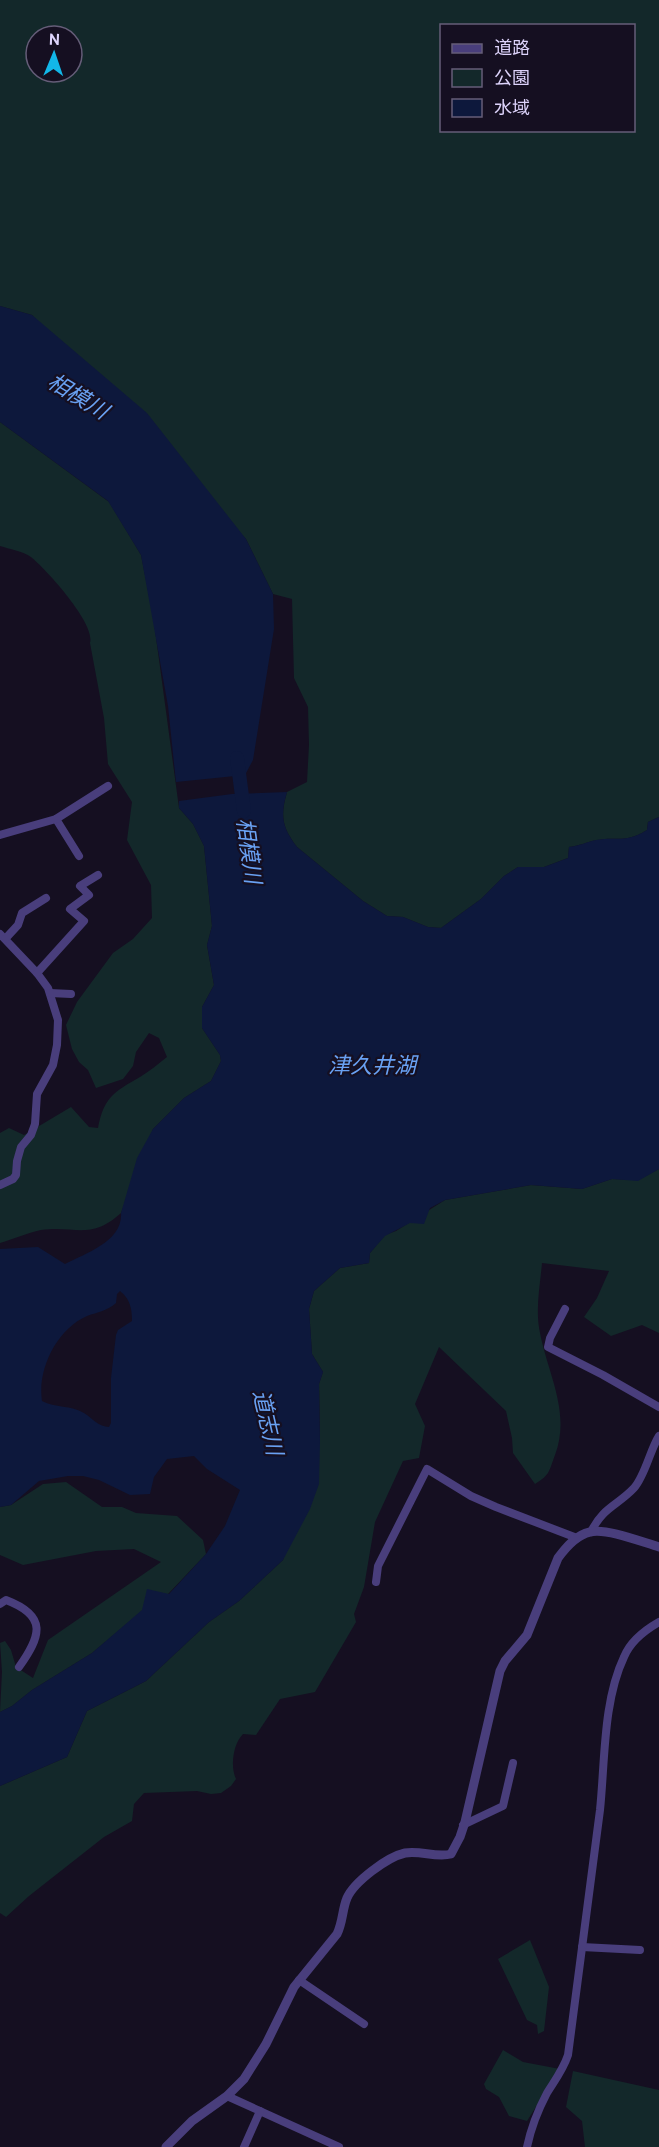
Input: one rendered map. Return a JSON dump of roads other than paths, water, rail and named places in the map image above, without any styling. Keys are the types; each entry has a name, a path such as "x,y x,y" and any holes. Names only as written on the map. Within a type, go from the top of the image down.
{"street":[{"path":"0,835 56,819 108,786"},
{"path":"56,819 79,855"},
{"path":"37,973 84,921 70,909 89,895 80,886 98,875"},
{"path":"0,1185 13,1179 16,1175 21,1147 31,1135 35,1124 37,1094 53,1065 58,1020 50,993 37,973 3,936 18,925 22,913 46,898"},
{"path":"50,993 71,994"},
{"path":"565,1309 550,1338 548,1347 659,1407"},
{"path":"591,1532 597,1519 606,1509 635,1486 658,1437 659,1428"},
{"path":"376,1582 378,1566 427,1469 471,1496 496,1508 577,1538"},
{"path":"166,2147 199,2115 237,2088 266,2044 287,1999 299,1980 337,1934 347,1899 363,1878 402,1854 451,1854 464,1825 500,1671 527,1635 558,1558 577,1538 591,1532 615,1535 659,1547"},
{"path":"0,1604 6,1600 15,1604 32,1614 36,1625 36,1641 19,1667"},
{"path":"526,2147 532,2126 563,2069 568,2055 600,1809 609,1711 617,1674 624,1655 636,1640 659,1622"},
{"path":"464,1825 503,1806 513,1763"},
{"path":"582,1947 640,1950"},
{"path":"299,1980 364,2024"},
{"path":"227,2096 339,2147"},
{"path":"244,2147 260,2111"}],"water":[{"path":"0,306 32,315 147,413 246,539 273,594 274,629 253,760 245,775 176,782 168,706 141,555 108,501 0,422"},
{"name":"津久井湖","path":"287,792 283,815 285,827 297,847 363,901 387,916 403,917 428,927 441,928 481,899 504,876 518,867 544,867 568,858 569,847 596,840 632,837 647,830 648,822 659,817 659,1169 638,1181 612,1179 582,1189 531,1185 445,1200 430,1208 424,1224 410,1223 385,1236 370,1253 369,1263 340,1268 314,1291 309,1309 312,1354 323,1372 319,1384 319,1484 310,1509 283,1560 239,1601 209,1622 146,1681 87,1711 67,1757 0,1786 0,1712 92,1653 142,1610 147,1589 169,1594 206,1554 225,1526 240,1490 207,1469 194,1456 167,1459 154,1477 150,1494 130,1495 99,1480 83,1476 68,1476 39,1481 11,1505 0,1507 0,1249 38,1247 65,1264 110,1239 120,1223 137,1158 153,1129 184,1098 211,1081 221,1061 220,1055 202,1028 202,1007 214,985 207,945 212,926 204,846 193,824 179,808 179,801 232,794","holes":["120,1291 130,1304 132,1321 118,1330 116,1335 111,1378 111,1423 109,1427 105,1427 79,1410 42,1401 41,1389 46,1363 58,1340 76,1322 113,1306"]}],"waterway":[{"name":"相模川","path":"237,758 244,811"}],"water label":[{"name":"道志川","path":"266,1423"}]}
